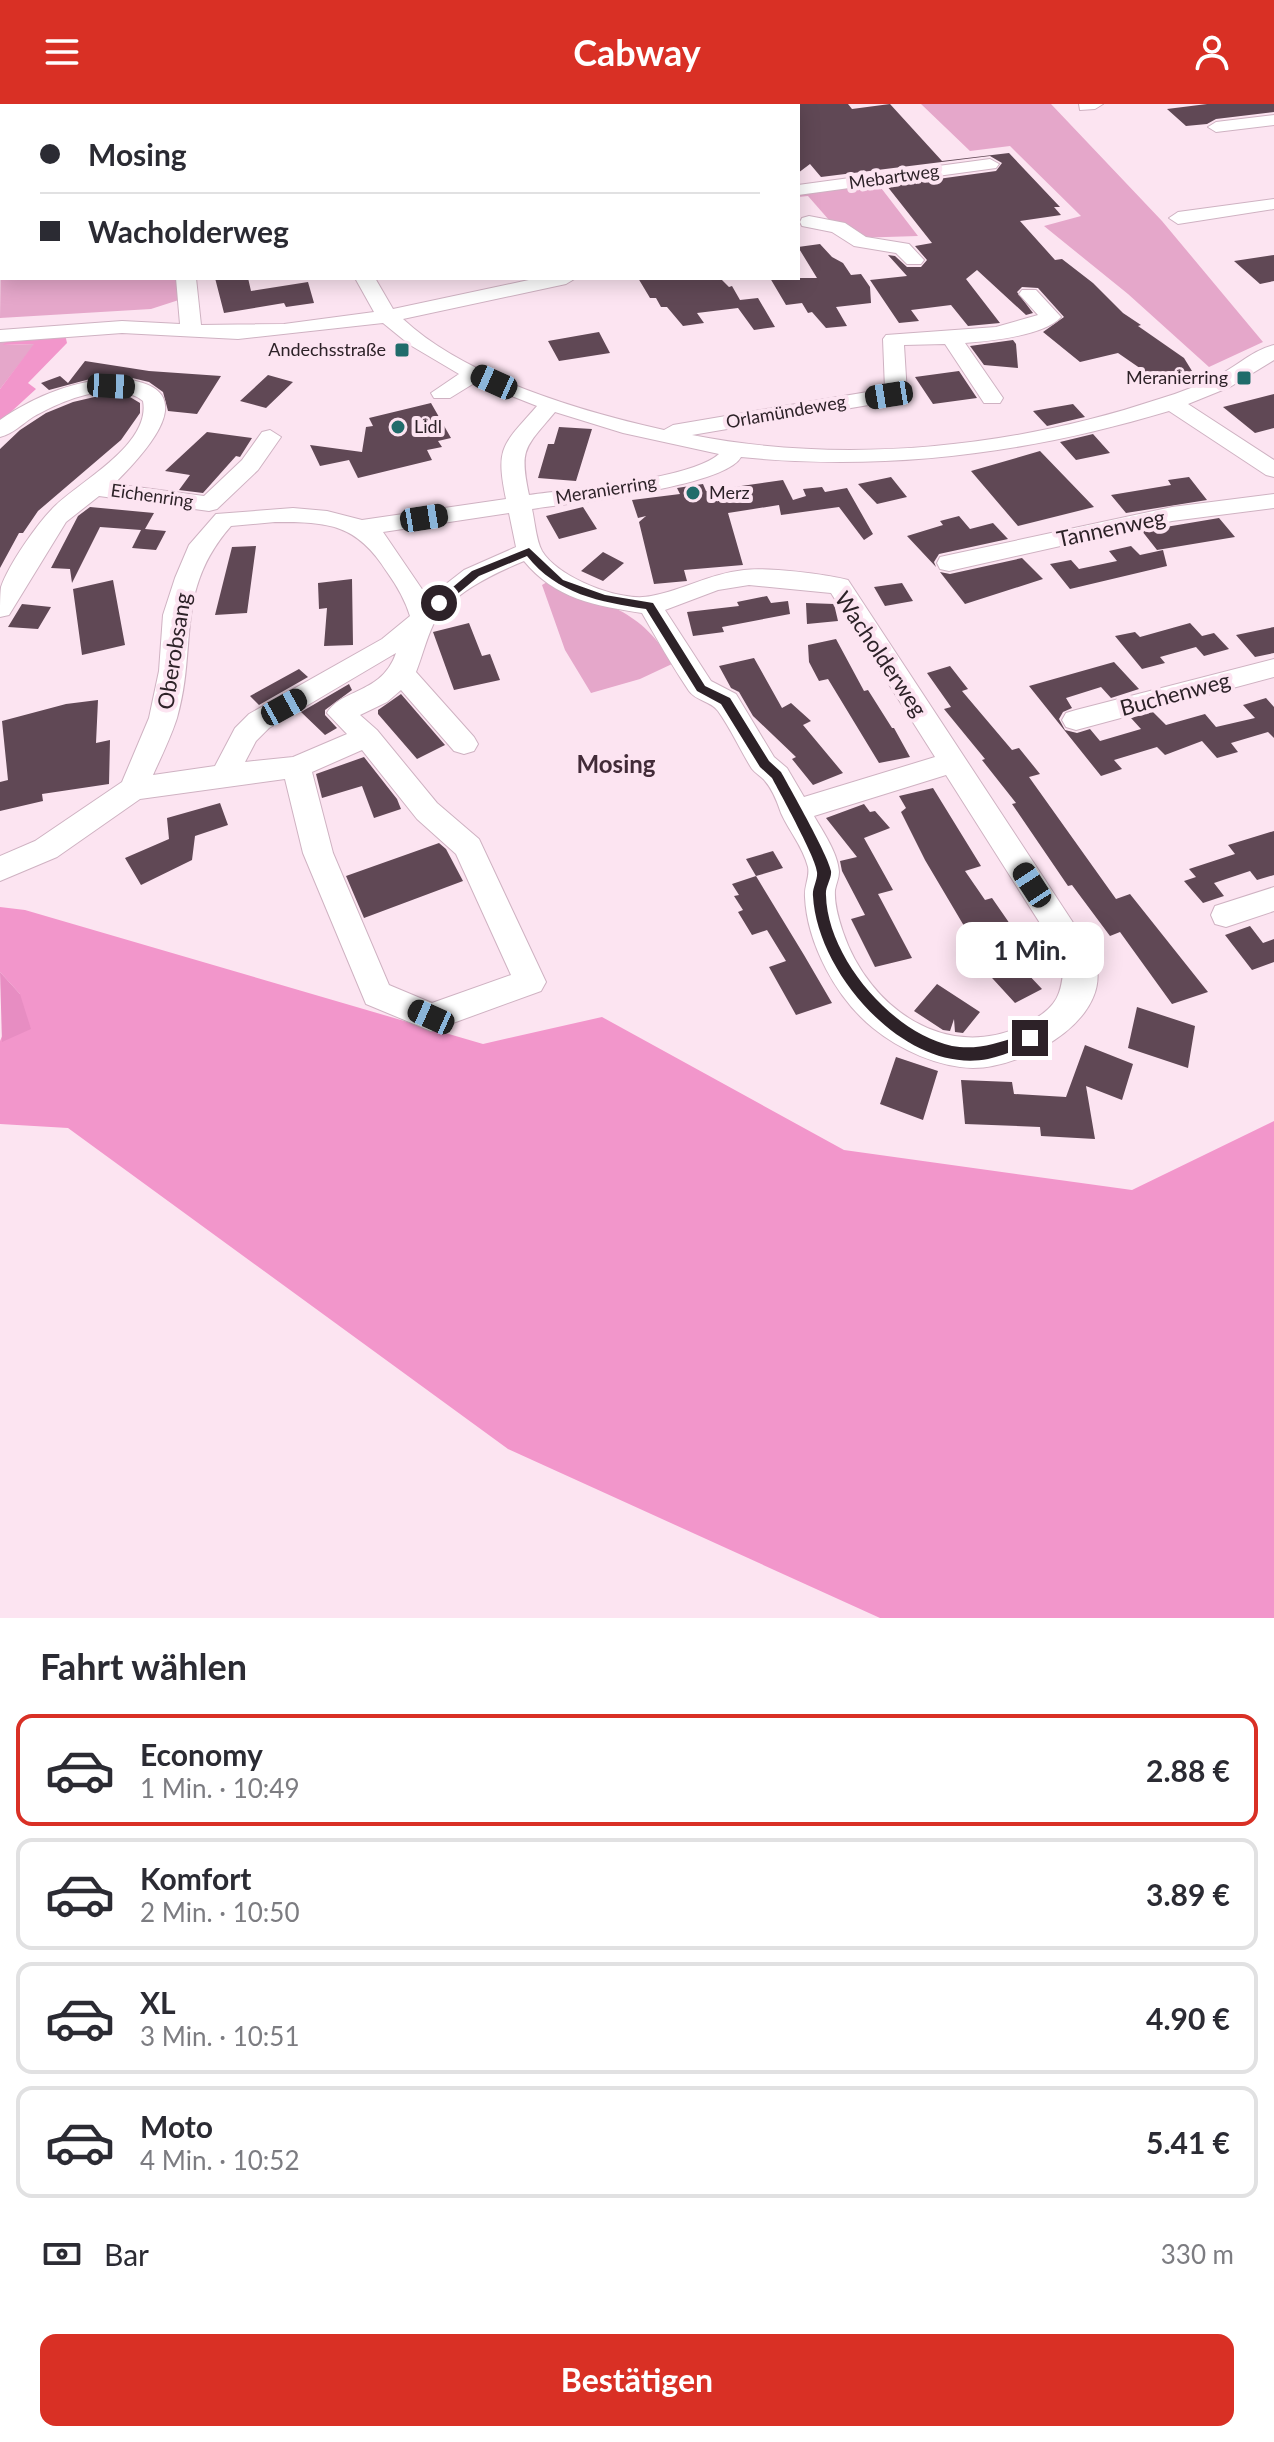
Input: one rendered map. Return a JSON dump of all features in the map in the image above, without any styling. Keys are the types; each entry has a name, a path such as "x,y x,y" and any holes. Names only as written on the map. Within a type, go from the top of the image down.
{"street":[{"path":"1216,127 1274,120"},
{"name":"Mebartweg","path":"800,190 990,164"},
{"path":"1178,218 1274,204"},
{"path":"804,225 838,227 861,242 902,248 914,260"},
{"path":"186,280 191,331"},
{"path":"366,280 388,316 440,354 475,374 550,404 655,435 732,450 792,455 946,449 1104,424 1172,403 1224,381 1272,355"},
{"path":"0,336 122,327 238,333 284,330 388,316 557,280"},
{"name":"Orlamündeweg","path":"655,435 896,394 893,339 951,338 1021,327 1051,317 1029,294"},
{"path":"951,338 992,398"},
{"path":"442,393 475,374"},
{"name":"Eichenring","path":"0,430 45,401 82,389 132,387 150,394 156,404 157,415 131,452 95,488 74,500 56,518 0,609"},
{"path":"1172,403 1274,470"},
{"path":"517,504 511,466 514,447 550,404"},
{"name":"Oberobsang","path":"133,789 163,718 172,671 176,615 187,578 216,512 270,437"},
{"name":"Meranierring","path":"362,528 656,483 710,469 728,460 732,450"},
{"name":"Eichenring","path":"95,488 216,512"},
{"name":"Tannenweg","path":"949,563 1172,514 1274,501"},
{"name":"Wacholderweg","path":"517,504 529,551 543,568 559,582 604,599 650,606 714,582 749,577 839,586 1080,959 1079,988 1074,1002 1044,1031 1015,1045 987,1053 954,1052 928,1043 890,1022 861,995 844,969 826,924 819,894 824,871 777,775 764,764 726,701 701,688 650,606"},
{"path":"216,512 292,514 362,528 384,548 412,589 427,675 453,716"},
{"path":"297,767 299,792 332,889 377,994 431,1017 530,982 468,847 427,811 367,737 341,713 377,695 402,674 420,631 460,584 476,573 529,551"},
{"path":"224,775 245,735 259,721 420,631"},
{"name":"Buchenweg","path":"1076,720 1274,668"},
{"path":"402,674 464,744"},
{"path":"0,869 46,849 133,789 297,767 367,737"},
{"path":"795,811 953,762"},
{"path":"1226,915 1274,899"}],"shaded area":[{"path":"921,104 1051,104 1162,221 1263,342 1209,367 1128,294 1044,226 1081,216 1010,146 970,151"},
{"path":"875,180 918,236 854,238 826,221 829,220 808,196 800,197 800,190"},
{"path":"1,280 186,280 188,297 151,309 0,318"},
{"path":"64,330 67,343 28,383 36,389 0,422 0,389 34,344 3,345 12,335"},
{"path":"8,339 4,345 35,344 0,389 0,341"},
{"path":"547,582 603,603 634,619 661,646 672,664 640,679 591,693 565,650 542,585"},
{"path":"0,907 25,910 483,1044 602,1017 844,1150 1132,1190 1274,1121 1274,1618 880,1618 508,1449 68,1128 0,1124 0,1041 20,994 0,972"},
{"path":"0,972 20,994 31,1029 2,1042"}],"building":[{"path":"800,104 848,104 852,109 890,104 942,161 1009,153 1060,207 1054,207 1061,215 1020,221 1055,260 1062,259 1093,283 1123,313 1141,325 1138,326 1184,358 1192,371 1160,382 1118,353 1080,362 1043,332 1064,317 1038,288 1022,287 1017,292 1033,313 1026,315 977,270 966,279 1000,323 968,326 951,305 911,310 919,321 899,323 870,280 907,276 888,255 895,256 907,267 921,267 927,260 915,246 932,243 887,186 996,171 1002,163 990,156 821,177 810,164 800,172"},
{"path":"1207,104 1274,104 1274,112 1186,126 1167,109"},
{"path":"820,244 843,263 851,275 861,274 870,287 871,303 836,307 847,326 826,328 812,312 808,313 802,303 786,305 771,280 817,278 800,247"},
{"path":"1274,255 1274,281 1260,284 1234,261"},
{"path":"216,280 248,280 251,291 308,282 314,303 286,307 284,303 224,313"},
{"path":"639,280 722,280 729,287 732,286 740,300 758,298 775,327 754,330 738,308 697,313 704,323 683,326 667,307 661,307 656,298 650,298"},
{"path":"599,332 610,353 559,361 548,341"},
{"path":"1013,340 1018,368 984,365 970,346"},
{"path":"85,361 149,371 221,376 197,414 168,411 163,392 149,382 124,376 90,379 49,390 41,383 60,376 68,383"},
{"path":"959,371 977,398 933,404 915,377"},
{"path":"268,375 293,382 266,408 240,401"},
{"path":"1274,394 1274,428 1255,433 1223,407"},
{"path":"103,395 130,397 140,403 140,413 121,440 38,511 23,533 19,533 0,568 0,449 20,430 46,413"},
{"path":"431,403 451,438 438,441 442,447 427,450 432,460 358,478 349,460 320,466 310,445 362,452 366,427 373,426 369,418"},
{"path":"1073,404 1085,417 1047,426 1033,411"},
{"path":"559,427 592,429 576,481 538,478 548,444 554,444"},
{"path":"207,432 252,438 240,457 236,456 203,493 179,490 190,475 165,471"},
{"path":"1093,434 1110,453 1076,460 1060,442"},
{"path":"1040,451 1094,507 1018,526 971,471"},
{"path":"891,477 907,497 877,504 858,484"},
{"path":"1189,477 1207,500 1126,513 1111,495 1171,485 1168,480"},
{"path":"783,480 793,500 806,496 803,489 822,487 825,492 847,488 873,534 864,540 839,507 781,515 779,505 728,513 743,565 684,570 687,581 654,584 639,522 646,516 638,518 632,500 680,494 677,488 703,484 706,491"},
{"path":"90,507 154,513 145,529 166,531 156,550 132,548 141,530 100,527 72,583 70,569 51,568 78,516"},
{"path":"583,507 597,529 559,539 546,516"},
{"path":"959,516 970,529 993,523 1008,539 939,554 934,562 936,567 907,536 943,525 940,521"},
{"path":"1219,518 1235,537 1157,550 1142,531"},
{"path":"256,546 247,613 215,615 232,547"},
{"path":"1131,546 1140,555 1163,550 1167,566 1070,589 1050,564 1071,560 1079,569 1117,561 1109,551"},
{"path":"603,552 624,563 603,581 581,571"},
{"path":"1022,558 1043,579 965,604 940,572 950,574"},
{"path":"352,579 353,645 324,646 327,608 319,609 318,583"},
{"path":"113,580 125,645 82,655 73,589"},
{"path":"902,583 913,601 885,606 874,587"},
{"path":"767,596 771,603 788,601 790,614 722,627 724,632 693,636 687,612 739,606 737,602"},
{"path":"806,603 834,604 838,621 807,624"},
{"path":"22,604 51,607 38,629 8,627"},
{"path":"469,623 482,656 490,654 500,680 454,690 433,632"},
{"path":"1190,623 1202,636 1214,633 1229,649 1204,656 1196,647 1160,657 1165,663 1142,669 1115,636 1135,632 1140,637"},
{"path":"1274,627 1274,653 1255,657 1236,635"},
{"path":"836,639 864,691 868,690 910,757 879,763 828,679 819,681 809,662 808,645"},
{"path":"754,658 782,708 791,703 811,721 803,725 843,773 813,785 792,759 796,757 753,716 739,692 731,688 719,666"},
{"path":"1114,662 1139,689 1111,698 1101,687 1066,698 1072,708 1063,712 1059,719 1065,730 1077,733 1090,729 1100,741 1141,729 1131,718 1153,712 1166,725 1205,714 1216,727 1255,718 1243,705 1266,698 1274,707 1274,738 1268,732 1231,743 1238,752 1217,758 1202,741 1165,755 1157,747 1114,760 1122,769 1101,776 1029,686"},
{"path":"950,666 968,689 962,691 1012,750 1019,748 1040,774 1029,777 1116,899 1130,894 1208,992 1172,1004 1120,932 1110,936 1072,885 1068,886 1012,804 1016,803 944,709 951,707 927,673"},
{"path":"299,669 308,677 259,705 250,696"},
{"path":"349,684 352,690 325,710 325,715 337,728 325,735 301,712"},
{"path":"401,694 445,745 417,759 378,714 378,710"},
{"path":"98,700 96,743 110,740 109,784 42,794 43,801 0,811 0,782 8,780 2,721 66,704"},
{"path":"364,757 397,799 401,809 374,818 362,786 322,798 316,774"},
{"path":"933,788 981,866 965,871 985,900 992,898 1010,924 970,936 925,860 901,812 906,808 899,796"},
{"path":"220,803 228,825 195,836 192,860 141,885 125,858 169,839 167,818"},
{"path":"864,804 890,828 864,838 893,890 878,894 912,958 875,967 851,919 865,915 840,861 857,857 826,818"},
{"path":"1274,831 1274,875 1257,880 1250,871 1214,883 1224,896 1203,903 1184,881 1196,877 1189,869 1235,854 1228,845"},
{"path":"439,843 446,849 463,881 364,918 346,876"},
{"path":"773,851 783,868 756,876 746,859"},
{"path":"756,876 832,1003 796,1015 769,967 786,961 767,930 752,935 738,912 743,910 734,896 739,895 732,884"},
{"path":"1250,926 1263,943 1274,939 1274,962 1252,970 1225,935"},
{"path":"1008,953 1042,989 1015,1003 982,967"},
{"path":"937,984 980,1012 963,1033 955,1032 954,1019 950,1031 943,1030 914,1011"},
{"path":"1137,1007 1195,1026 1188,1068 1128,1048"},
{"path":"1085,1045 1133,1064 1122,1100 1086,1086 1095,1139 1041,1136 1040,1127 965,1124 961,1080 1012,1082 1014,1094 1066,1097"},
{"path":"896,1057 938,1071 923,1120 880,1104"}],"place":[{"name":"Andechsstraße","path":"402,350"},
{"name":"Meranierring","path":"1244,378"},
{"name":"Lidl","path":"398,427"},
{"name":"Merz","path":"693,493"}],"district":[{"name":"Mosing","path":"616,765"}],"route":[{"path":"439,603 476,573 529,551 559,582 604,599 650,606 701,688 726,701 764,764 777,775 824,871 819,894 826,924 844,969 861,995 890,1022 928,1043 954,1052 987,1053 1030,1038"}]}
